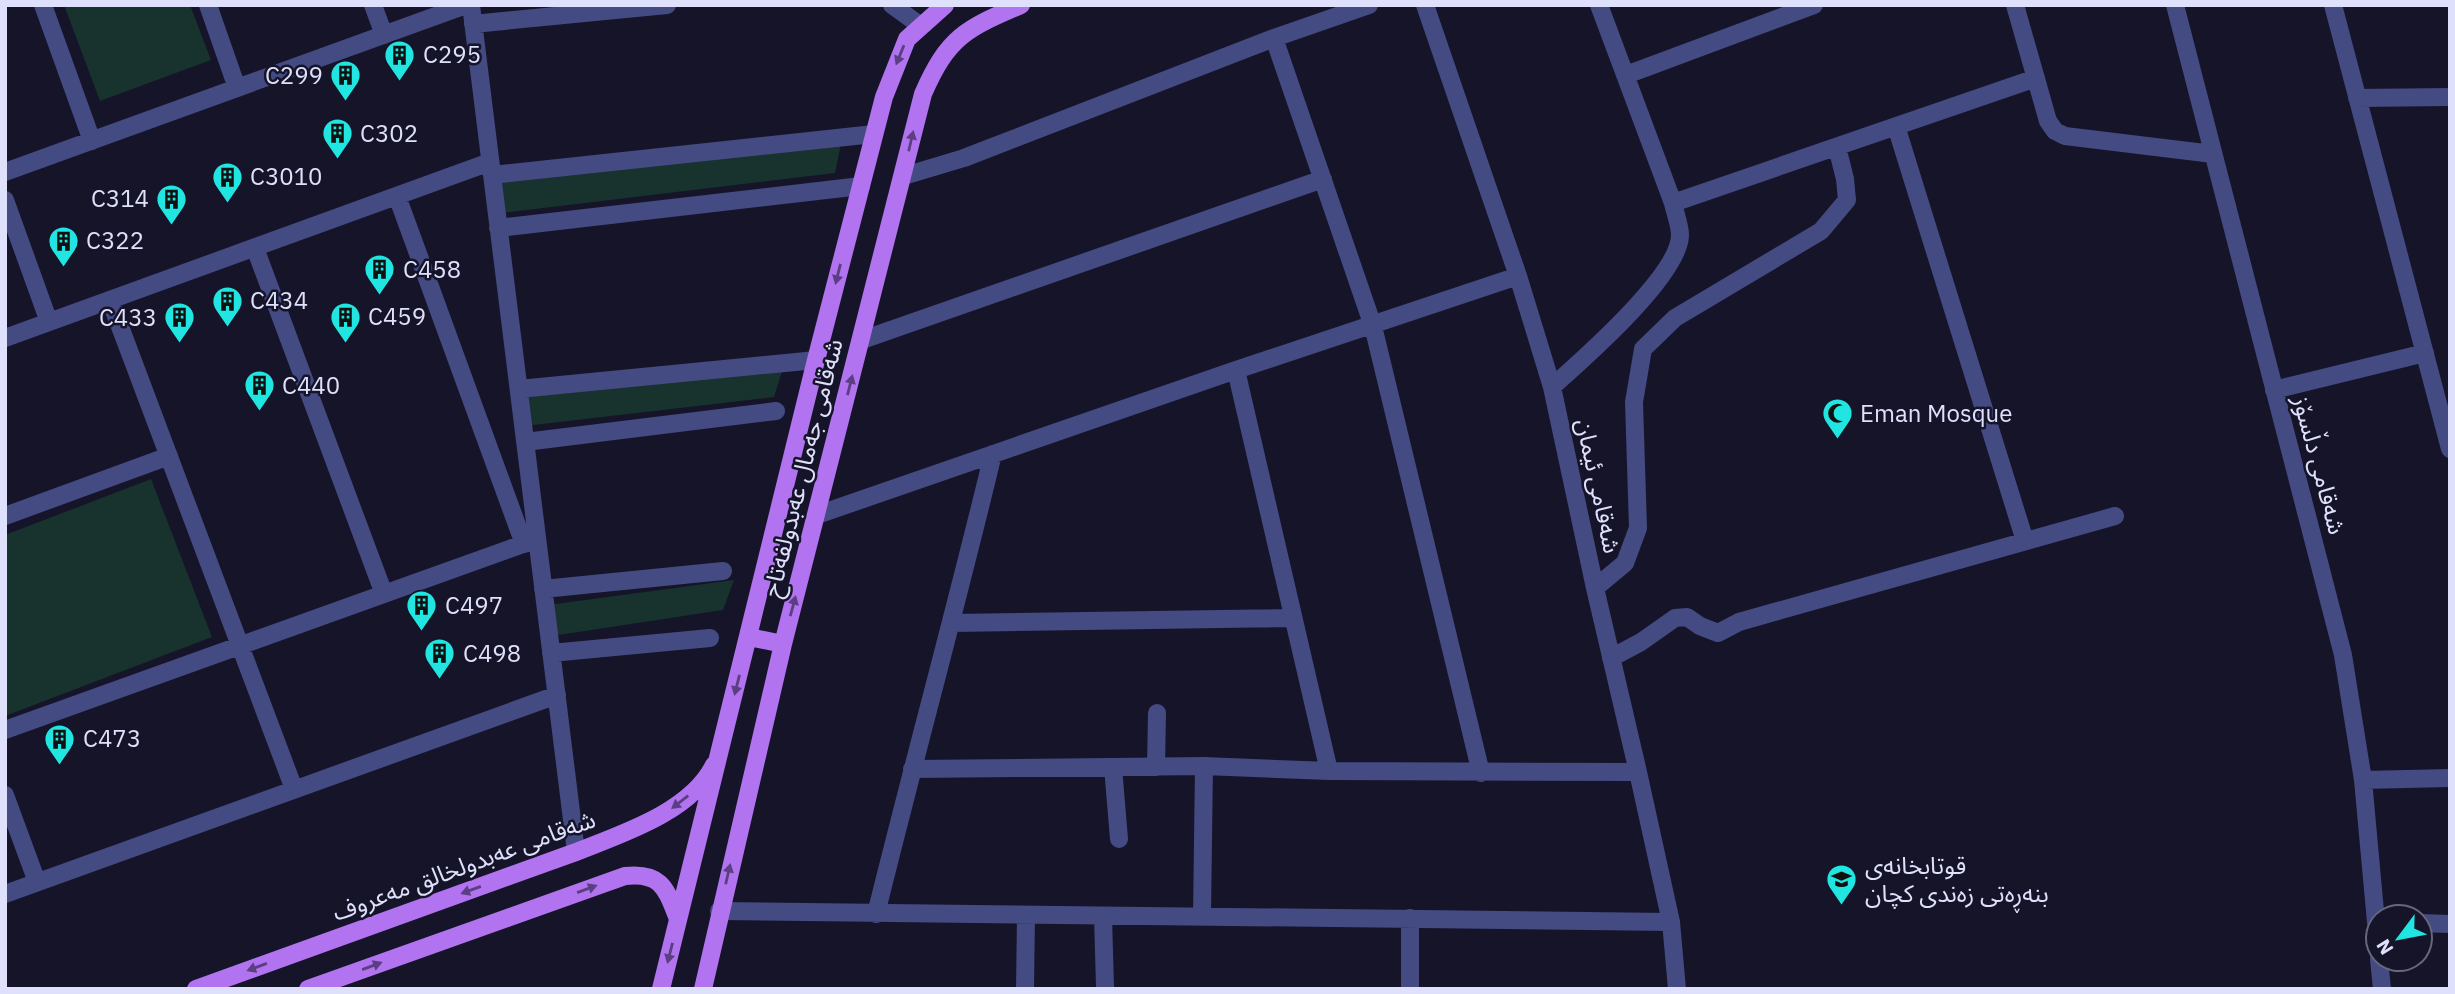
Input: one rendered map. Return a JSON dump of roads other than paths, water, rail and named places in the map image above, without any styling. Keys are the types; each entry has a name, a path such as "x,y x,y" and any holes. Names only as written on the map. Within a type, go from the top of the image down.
{"main road":[{"name":"شەقامی جەمال عەبدولفەتاح","path":"661,989 874,134 902,47 907,39 945,5"},
{"name":"شەقامی جەمال عەبدولفەتاح","path":"703,989 783,644 923,94 950,46 970,28 1021,5"},
{"path":"749,637 783,644"},
{"name":"شەقامی عەبدولخالق مەعروف","path":"196,989 636,828 679,803 710,772 722,749"},
{"path":"308,989 625,876 642,874 655,880 666,889 678,919"}],"street":[{"path":"43,5 92,141"},
{"path":"208,5 237,88"},
{"path":"373,5 384,35"},
{"path":"5,172 466,5"},
{"path":"471,5 525,442 531,542"},
{"path":"473,24 667,5"},
{"path":"892,5 921,26"},
{"path":"904,176 964,158 1274,38 1369,5"},
{"name":"شەقامی ئیمان","path":"1425,5 1518,276 1552,387 1671,922 1676,989"},
{"path":"1552,387 1626,319 1665,268 1680,236 1673,203 1600,5"},
{"path":"1626,75 1814,5"},
{"path":"2015,5 2048,121 2055,131 2065,136 2213,154"},
{"name":"شەقامی دڵسۆز","path":"2175,5 2343,654 2363,780 2375,903"},
{"path":"2333,5 2450,449"},
{"path":"1274,38 1373,326 1481,773"},
{"path":"1673,203 2036,78"},
{"path":"2357,98 2450,97"},
{"path":"1896,126 2025,541"},
{"path":"5,338 397,196 491,169 874,134"},
{"path":"1595,588 1625,563 1638,528 1634,401 1643,349 1675,318 1821,231 1847,200 1837,147"},
{"path":"862,340 1323,179"},
{"path":"498,228 861,186"},
{"path":"397,196 531,542 543,589 576,852"},
{"path":"5,200 49,322"},
{"path":"255,248 384,594"},
{"path":"817,515 1518,276"},
{"path":"110,300 293,789"},
{"path":"2274,390 2425,354"},
{"path":"519,389 816,360"},
{"path":"1236,370 1329,772"},
{"path":"525,442 776,411"},
{"path":"876,914 993,454"},
{"path":"5,516 169,456"},
{"path":"1611,658 1641,642 1675,618 1687,617 1700,626 1718,632 1739,622 2115,516"},
{"path":"5,730 531,542"},
{"path":"543,589 723,571"},
{"path":"952,623 1293,618"},
{"path":"551,653 710,638"},
{"path":"5,894 557,695"},
{"path":"1156,767 1157,713"},
{"path":"912,769 1204,766 1329,772 1639,772"},
{"path":"1202,916 1204,766"},
{"path":"1114,767 1119,839"},
{"path":"2363,780 2450,778"},
{"path":"5,795 37,882"},
{"path":"719,911 1671,922"},
{"path":"1025,989 1026,915"},
{"path":"1103,916 1105,987"},
{"path":"1410,918 1410,989"}],"place":[{"name":"C295","path":"400,82"},
{"name":"C299","path":"346,103"},
{"name":"C302","path":"337,161"},
{"name":"C3010","path":"227,204"},
{"name":"C314","path":"172,226"},
{"name":"C322","path":"63,268"},
{"name":"C458","path":"380,297"},
{"name":"C434","path":"227,328"},
{"name":"C459","path":"345,344"},
{"name":"C433","path":"180,345"},
{"name":"C440","path":"259,413"},
{"name":"Eman Mosque","path":"1837,441"},
{"name":"C497","path":"422,633"},
{"name":"C498","path":"440,681"},
{"name":"C473","path":"60,766"},
{"name":"قوتابخانەی بنەڕەتی زەندی کچان","path":"1842,907"}]}
